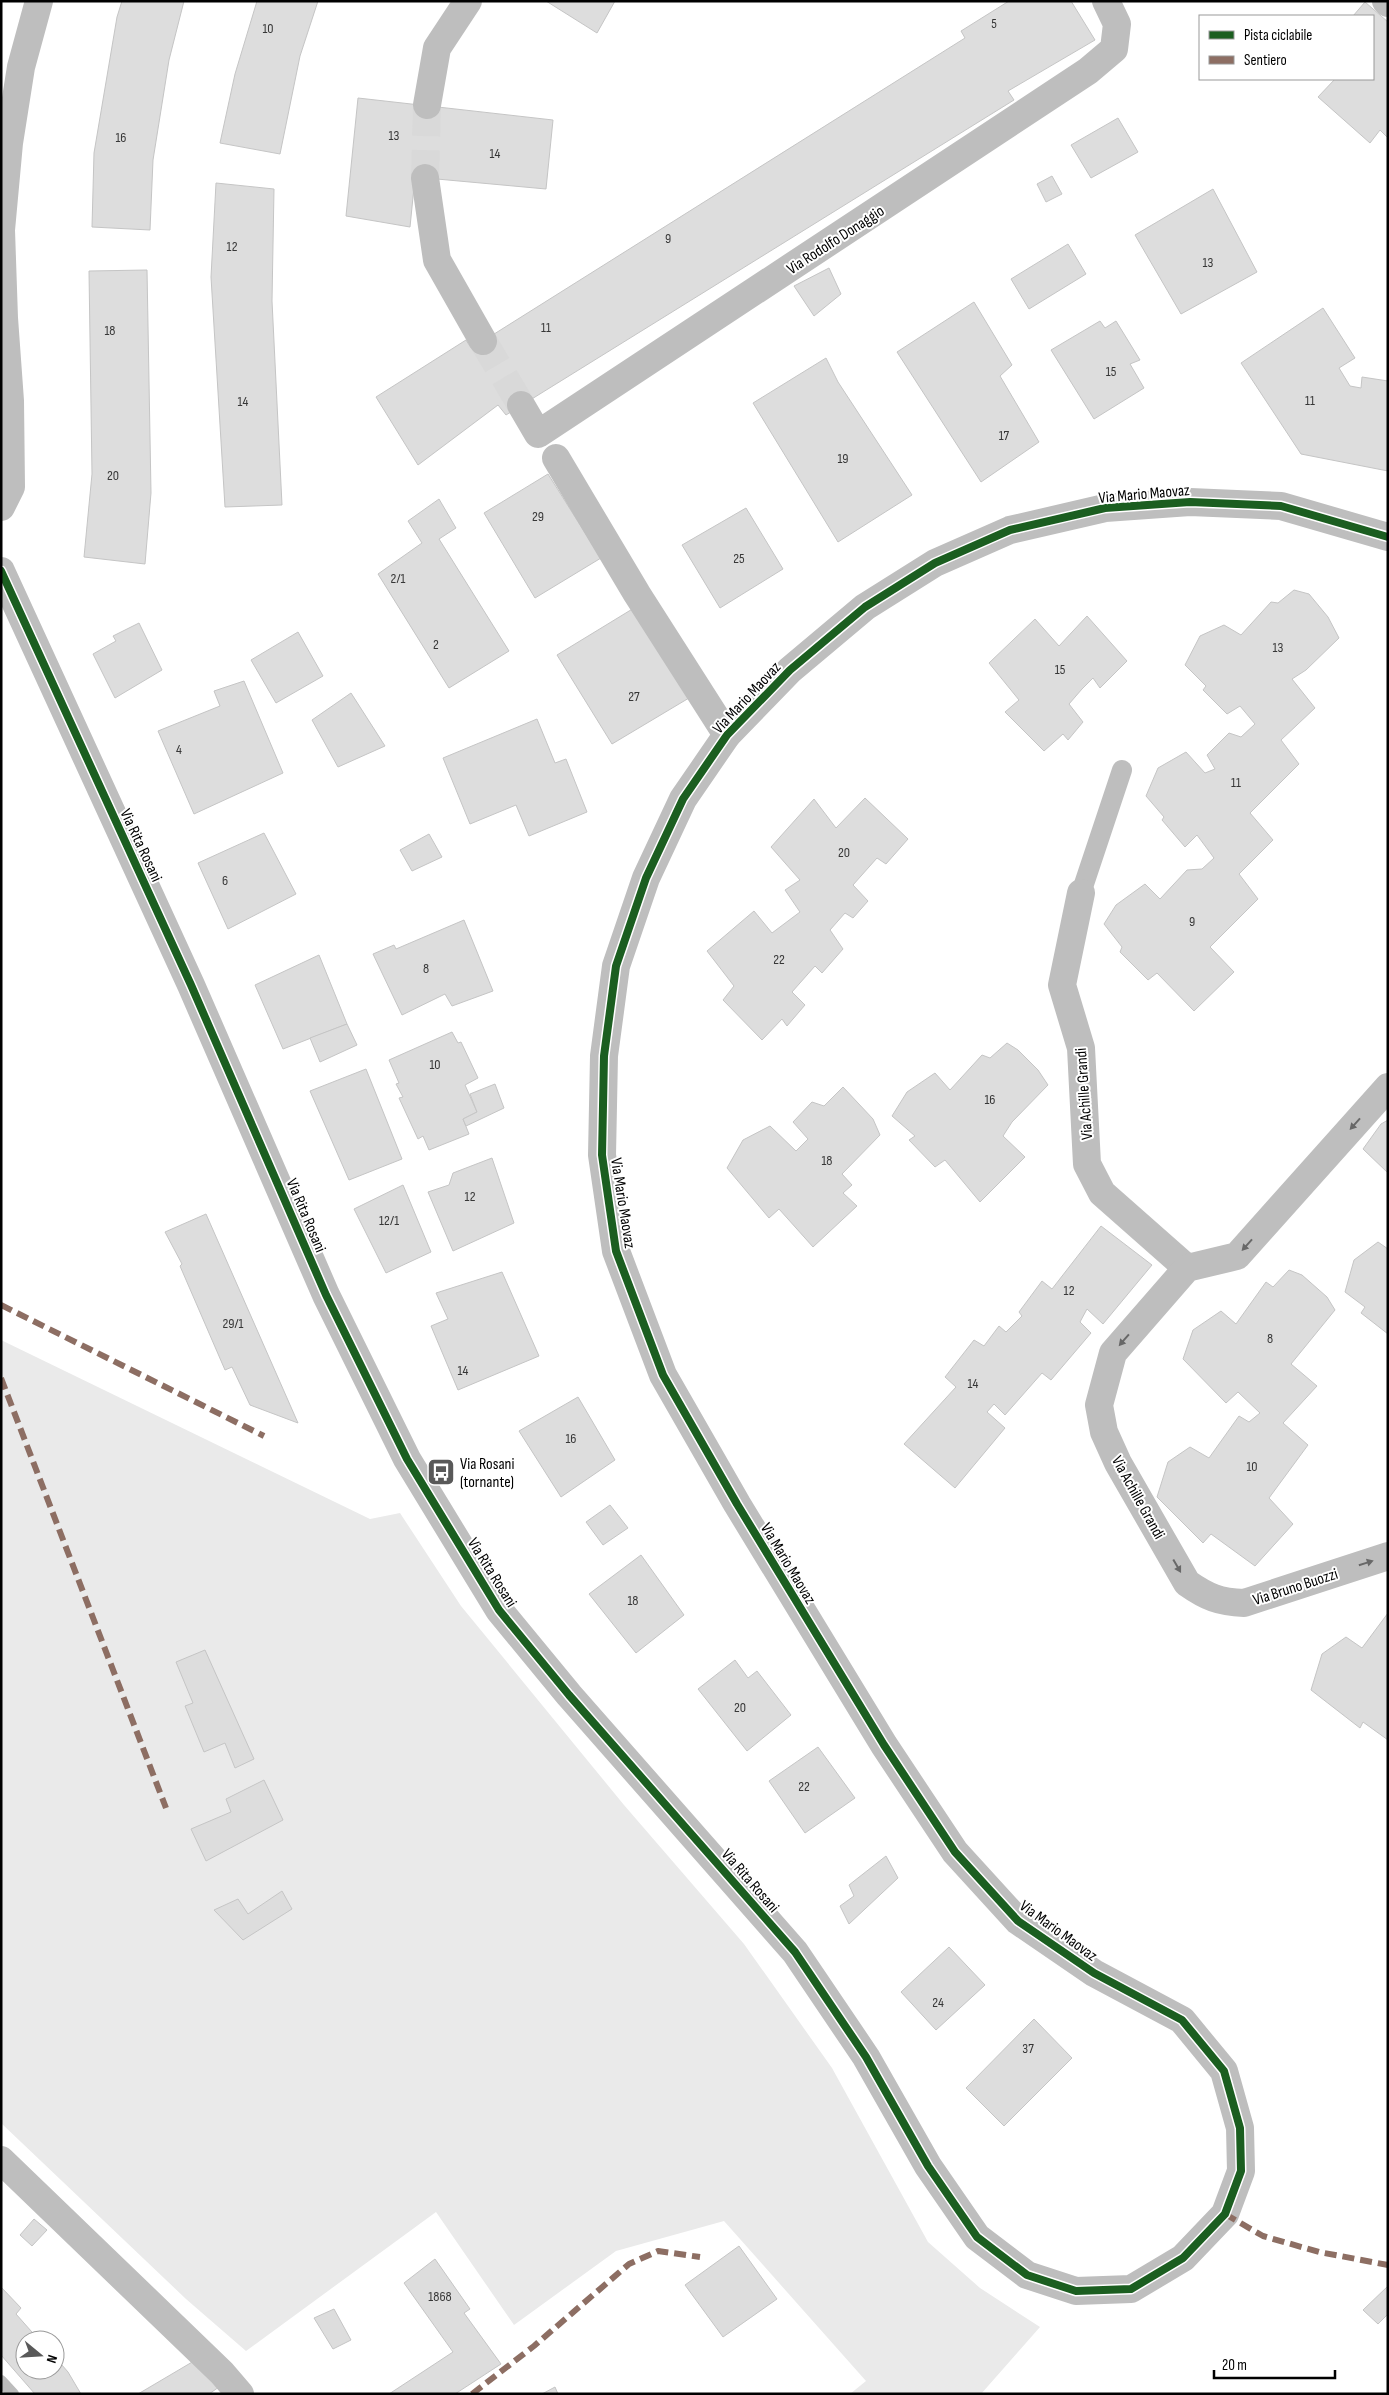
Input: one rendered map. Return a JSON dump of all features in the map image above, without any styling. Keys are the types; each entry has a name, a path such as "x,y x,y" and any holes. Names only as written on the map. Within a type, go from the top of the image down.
{"street":[{"path":"1,507 10,487 10,401 4,318 1,230 9,143 21,67 39,1"},
{"path":"427,105 437,48 468,1"},
{"name":"Via Rodolfo Donaggio","path":"522,405 538,434 1088,71 1114,49 1117,24 1106,1"},
{"path":"425,178 437,260 483,341"},
{"name":"Via Mario Maovaz","path":"556,458 637,594 727,735"},
{"name":"Via Mario Maovaz","path":"1225,2214 1241,2171 1240,2128 1224,2071 1182,2020 1094,1973 1018,1921 955,1852 884,1745 737,1504 662,1375 616,1251 602,1154 604,1056 616,966 646,878 683,799 727,735 790,670 865,607 935,563 1010,530 1105,508 1190,502 1281,506 1388,537"},
{"name":"Via Rita Rosani","path":"1,571 210,1028 326,1295 407,1459 499,1610 569,1695 795,1952 866,2057 928,2166 977,2237 1027,2275 1076,2291 1131,2289 1184,2258 1225,2214"},
{"name":"Via Achille Grandi","path":"1081,893 1062,985 1082,1048 1088,1164 1102,1193 1187,1268 1113,1353 1099,1405 1104,1432 1118,1463 1187,1583 1202,1594"},
{"path":"1187,1268 1237,1256 1388,1087"},
{"name":"Via Bruno Buozzi","path":"1202,1594 1222,1602 1244,1603 1388,1556"},
{"path":"1,2160 216,2366 240,2394"}],"lane":[{"name":"Via Achille Grandi","path":"1081,893 1122,770"}],"shaded area":[{"path":"1,1340 370,1519 400,1513 461,1606 624,1805 744,1944 832,2068 928,2242 980,2288 1040,2327 981,2394 850,2394 866,2381 724,2221 616,2251 514,2325 436,2212 246,2351 186,2299 1,2123"}],"building":[{"path":"122,1 184,1 169,60 153,160 150,230 92,227 94,153 117,17"},
{"path":"257,1 318,1 300,56 280,154 220,143 235,74"},
{"path":"546,1 615,1 597,33"},
{"path":"1009,1 1071,1 1095,40 1008,91 1014,100 506,415 498,405 418,465 376,397 466,340 471,348 483,341 965,38 961,31"},
{"path":"1365,2 1388,22 1388,138 1380,130 1370,143 1318,97 1334,80 1374,80 1374,15 1354,15"},
{"path":"358,98 553,120 546,189 415,177 410,227 346,216"},
{"path":"1118,118 1138,152 1091,178 1071,145"},
{"path":"1052,176 1062,194 1046,202 1037,184"},
{"path":"216,183 274,189 272,301 282,505 225,507 211,277"},
{"path":"1213,189 1257,272 1181,314 1135,235"},
{"path":"1068,244 1086,274 1029,309 1011,279"},
{"path":"829,268 841,294 814,316 794,286"},
{"path":"147,270 151,493 145,564 84,557 92,474 89,271"},
{"path":"974,302 1012,365 1000,376 1039,442 981,482 897,352"},
{"path":"1323,308 1355,358 1339,368 1350,386 1361,388 1362,377 1388,381 1388,471 1301,454 1241,363"},
{"path":"1100,321 1105,328 1116,321 1140,360 1130,364 1144,388 1094,419 1051,350"},
{"path":"826,358 838,382 912,495 838,542 753,403"},
{"path":"548,474 601,558 535,598 484,513"},
{"path":"439,499 456,528 439,539 509,651 449,688 378,574 422,543 408,521"},
{"path":"746,508 783,569 720,608 682,545"},
{"path":"1294,590 1309,594 1328,617 1339,638 1306,670 1292,679 1315,708 1281,740 1299,764 1250,813 1273,840 1239,874 1258,899 1210,947 1234,972 1194,1011 1157,973 1148,980 1120,952 1122,947 1104,924 1116,905 1145,884 1160,899 1187,870 1202,869 1214,858 1197,835 1185,847 1162,820 1164,817 1146,796 1158,768 1186,752 1205,773 1215,769 1207,755 1229,733 1241,737 1255,724 1240,706 1227,714 1203,690 1206,686 1185,665 1200,636 1224,625 1241,635 1271,602 1278,603"},
{"path":"634,608 689,698 612,744 557,655"},
{"path":"1087,616 1127,661 1100,688 1093,678 1082,689 1069,704 1083,722 1068,740 1063,734 1044,751 1005,712 1019,700 989,663 1035,619 1059,646"},
{"path":"139,623 162,670 115,698 93,654 116,641 113,636"},
{"path":"298,632 323,676 276,703 251,660"},
{"path":"244,681 283,773 194,814 158,731 220,706 214,691"},
{"path":"351,693 385,746 338,767 312,720"},
{"path":"537,719 555,763 566,759 587,812 529,836 516,805 470,824 443,758"},
{"path":"865,798 908,839 886,864 877,858 853,885 868,901 853,918 845,913 830,930 843,949 822,973 815,966 792,992 805,1005 787,1026 782,1019 762,1040 723,1000 734,986 707,951 754,911 772,933 800,912 785,890 800,880 771,847 814,799 836,828"},
{"path":"264,833 296,894 228,929 198,863"},
{"path":"429,834 442,857 412,871 400,850"},
{"path":"464,920 493,991 452,1006 445,994 402,1015 373,954 394,945 396,949"},
{"path":"319,955 347,1024 283,1049 255,985"},
{"path":"347,1024 357,1045 320,1062 310,1038"},
{"path":"452,1032 458,1043 461,1042 478,1078 465,1085 477,1112 463,1119 469,1134 429,1150 423,1136 418,1139 399,1098 403,1097 396,1084 399,1083 389,1060"},
{"path":"1007,1043 1018,1050 1038,1070 1048,1085 1012,1122 1003,1136 1025,1157 980,1202 945,1160 935,1167 909,1140 915,1136 892,1116 907,1092 935,1073 950,1090 982,1055 990,1058"},
{"path":"366,1069 402,1159 349,1180 310,1091"},
{"path":"495,1084 504,1108 466,1126 463,1119 477,1112 470,1094"},
{"path":"843,1087 873,1119 880,1135 842,1174 852,1185 843,1193 857,1206 813,1247 779,1209 769,1218 727,1168 743,1140 770,1126 796,1151 808,1139 793,1122 812,1102 824,1106"},
{"path":"1388,1120 1388,1173 1363,1149 1381,1124"},
{"path":"492,1158 514,1223 453,1251 428,1192 449,1185 453,1173"},
{"path":"403,1185 431,1252 386,1273 354,1209"},
{"path":"206,1214 298,1423 250,1405 232,1367 225,1370 180,1266 182,1264 165,1232"},
{"path":"1101,1226 1152,1265 1103,1324 1087,1309 1080,1322 1091,1333 1051,1380 1042,1373 1005,1415 994,1404 987,1412 1005,1428 955,1488 904,1444 956,1387 945,1377 974,1340 984,1346 999,1326 1006,1332 1022,1316 1019,1312 1042,1281 1052,1289"},
{"path":"1378,1242 1388,1249 1388,1334 1361,1313 1365,1307 1345,1292 1354,1260"},
{"path":"1289,1270 1302,1275 1327,1297 1335,1310 1291,1364 1317,1386 1283,1423 1308,1445 1269,1498 1293,1524 1255,1566 1211,1534 1203,1543 1157,1497 1168,1462 1190,1447 1209,1458 1239,1416 1249,1422 1260,1413 1238,1392 1226,1403 1183,1359 1193,1330 1221,1311 1236,1324 1266,1282 1273,1287"},
{"path":"502,1272 539,1356 458,1390 431,1326 448,1319 436,1293"},
{"path":"578,1397 615,1460 561,1497 519,1431"},
{"path":"610,1505 628,1528 603,1545 586,1522"},
{"path":"641,1555 684,1615 636,1653 589,1594"},
{"path":"1388,1613 1388,1740 1363,1722 1360,1728 1311,1690 1322,1654 1346,1637 1362,1648"},
{"path":"205,1650 254,1759 235,1768 225,1743 204,1752 185,1706 193,1703 176,1662"},
{"path":"735,1660 748,1678 757,1671 791,1715 747,1751 698,1689"},
{"path":"818,1747 855,1798 805,1833 769,1781"},
{"path":"264,1780 283,1820 206,1861 191,1829 231,1812 226,1799"},
{"path":"886,1856 898,1878 849,1924 840,1906 854,1896 849,1885"},
{"path":"282,1891 292,1909 243,1940 214,1910 238,1899 248,1914"},
{"path":"949,1947 985,1985 936,2030 901,1992"},
{"path":"1034,2019 1072,2058 1004,2126 966,2088"},
{"path":"34,2219 47,2230 32,2246 20,2235"},
{"path":"739,2246 777,2299 723,2337 685,2285"},
{"path":"435,2259 470,2309 464,2313 501,2364 455,2394 389,2394 453,2352 404,2283"},
{"path":"1388,2286 1388,2314 1378,2324 1363,2310"},
{"path":"1,2287 21,2308 16,2314 30,2330 15,2330 15,2371 1,2355"},
{"path":"334,2309 351,2340 333,2349 314,2318"},
{"path":"199,2358 219,2387 209,2394 138,2394"},
{"path":"65,2369 81,2394 35,2394 23,2380 65,2380"},
{"path":"555,2387 558,2394 542,2394"}],"waterway":[{"path":"1,2381 13,2394"}],"tunnel":[{"path":"425,178 427,105"},
{"path":"483,341 521,405"}],"marked path":[{"path":"1,1305 264,1436"},
{"path":"1,1378 166,1808"},
{"path":"1225,2214 1263,2236 1319,2252 1388,2265"},
{"path":"472,2394 534,2346 629,2264 658,2251 700,2257"}],"cycle path":[{"path":"1,571 191,985 326,1295 407,1459 499,1610 569,1695 795,1952 866,2057 928,2166 977,2237 1027,2275 1076,2291 1131,2289 1183,2258 1225,2214 1241,2171 1240,2128 1224,2071 1182,2020 1094,1973 1018,1921 955,1852 884,1745 737,1504 663,1375 616,1251 602,1155 604,1056 616,966 646,878 683,799 727,735 790,670 865,607 935,563 1010,530 1105,508 1190,502 1281,506 1388,537"}],"place":[{"name":"Via Rosani (tornante)","path":"441,1472"}]}
